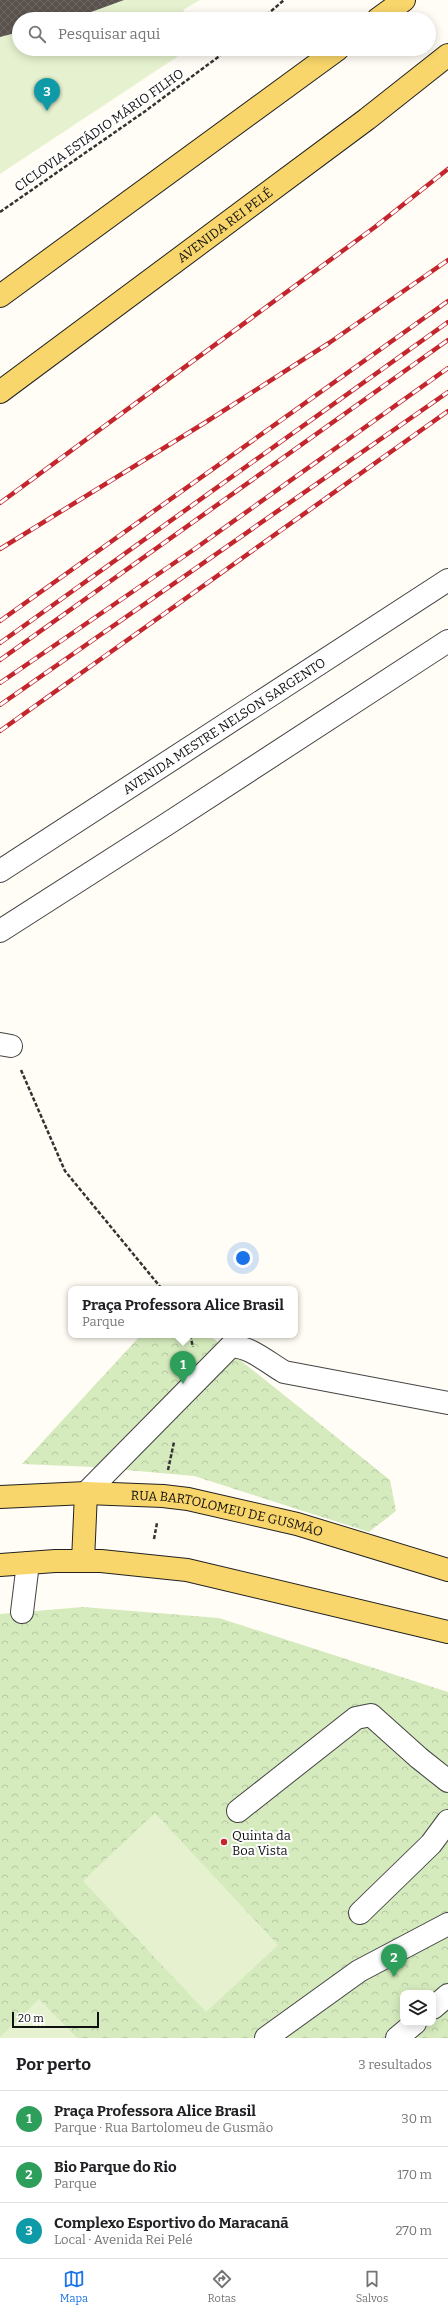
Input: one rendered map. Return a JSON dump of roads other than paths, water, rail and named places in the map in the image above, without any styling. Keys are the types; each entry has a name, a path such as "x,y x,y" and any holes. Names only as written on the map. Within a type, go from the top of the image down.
{"main road":[{"path":"388,12 404,0"},
{"name":"AVENIDA REI PELÉ","path":"0,392 367,119 448,55"},
{"path":"0,296 328,56"},
{"path":"83,1561 86,1493"},
{"name":"RUA BARTOLOMEU DE GUSMÃO","path":"0,1497 86,1493 163,1496 188,1499 297,1524 448,1570"},
{"path":"0,1565 83,1561 149,1565 187,1570 448,1632"}],"street":[{"name":"AVENIDA MESTRE NELSON SARGENTO","path":"0,871 448,580"},
{"path":"0,931 448,641"},
{"path":"86,1493 231,1346 250,1349 263,1360 284,1372 448,1402"},
{"path":"22,1612 28,1563"},
{"path":"238,1811 356,1718 371,1715 419,1758 448,1781"},
{"path":"360,1913 431,1844 448,1821"},
{"path":"266,2038 359,1971 448,1924"},
{"path":"436,2005 448,1995"},
{"path":"397,2038 411,2026"}],"railway":[{"path":"0,503 375,227 448,169"},
{"path":"0,549 206,422 329,343 448,260"},
{"path":"0,621 448,301"},
{"path":"0,643 448,322"},
{"path":"0,660 448,340"},
{"path":"0,683 196,548 448,368"},
{"path":"0,705 448,392"},
{"path":"0,731 448,411"}],"place":[{"name":"Complexo Esportivo do Maracanã","path":"47,111"},
{"name":"Praça Professora Alice Brasil","path":"183,1384"},
{"name":"Quinta da Boa Vista","path":"224,1842"},
{"name":"Bio Parque do Rio","path":"394,1977"}]}
